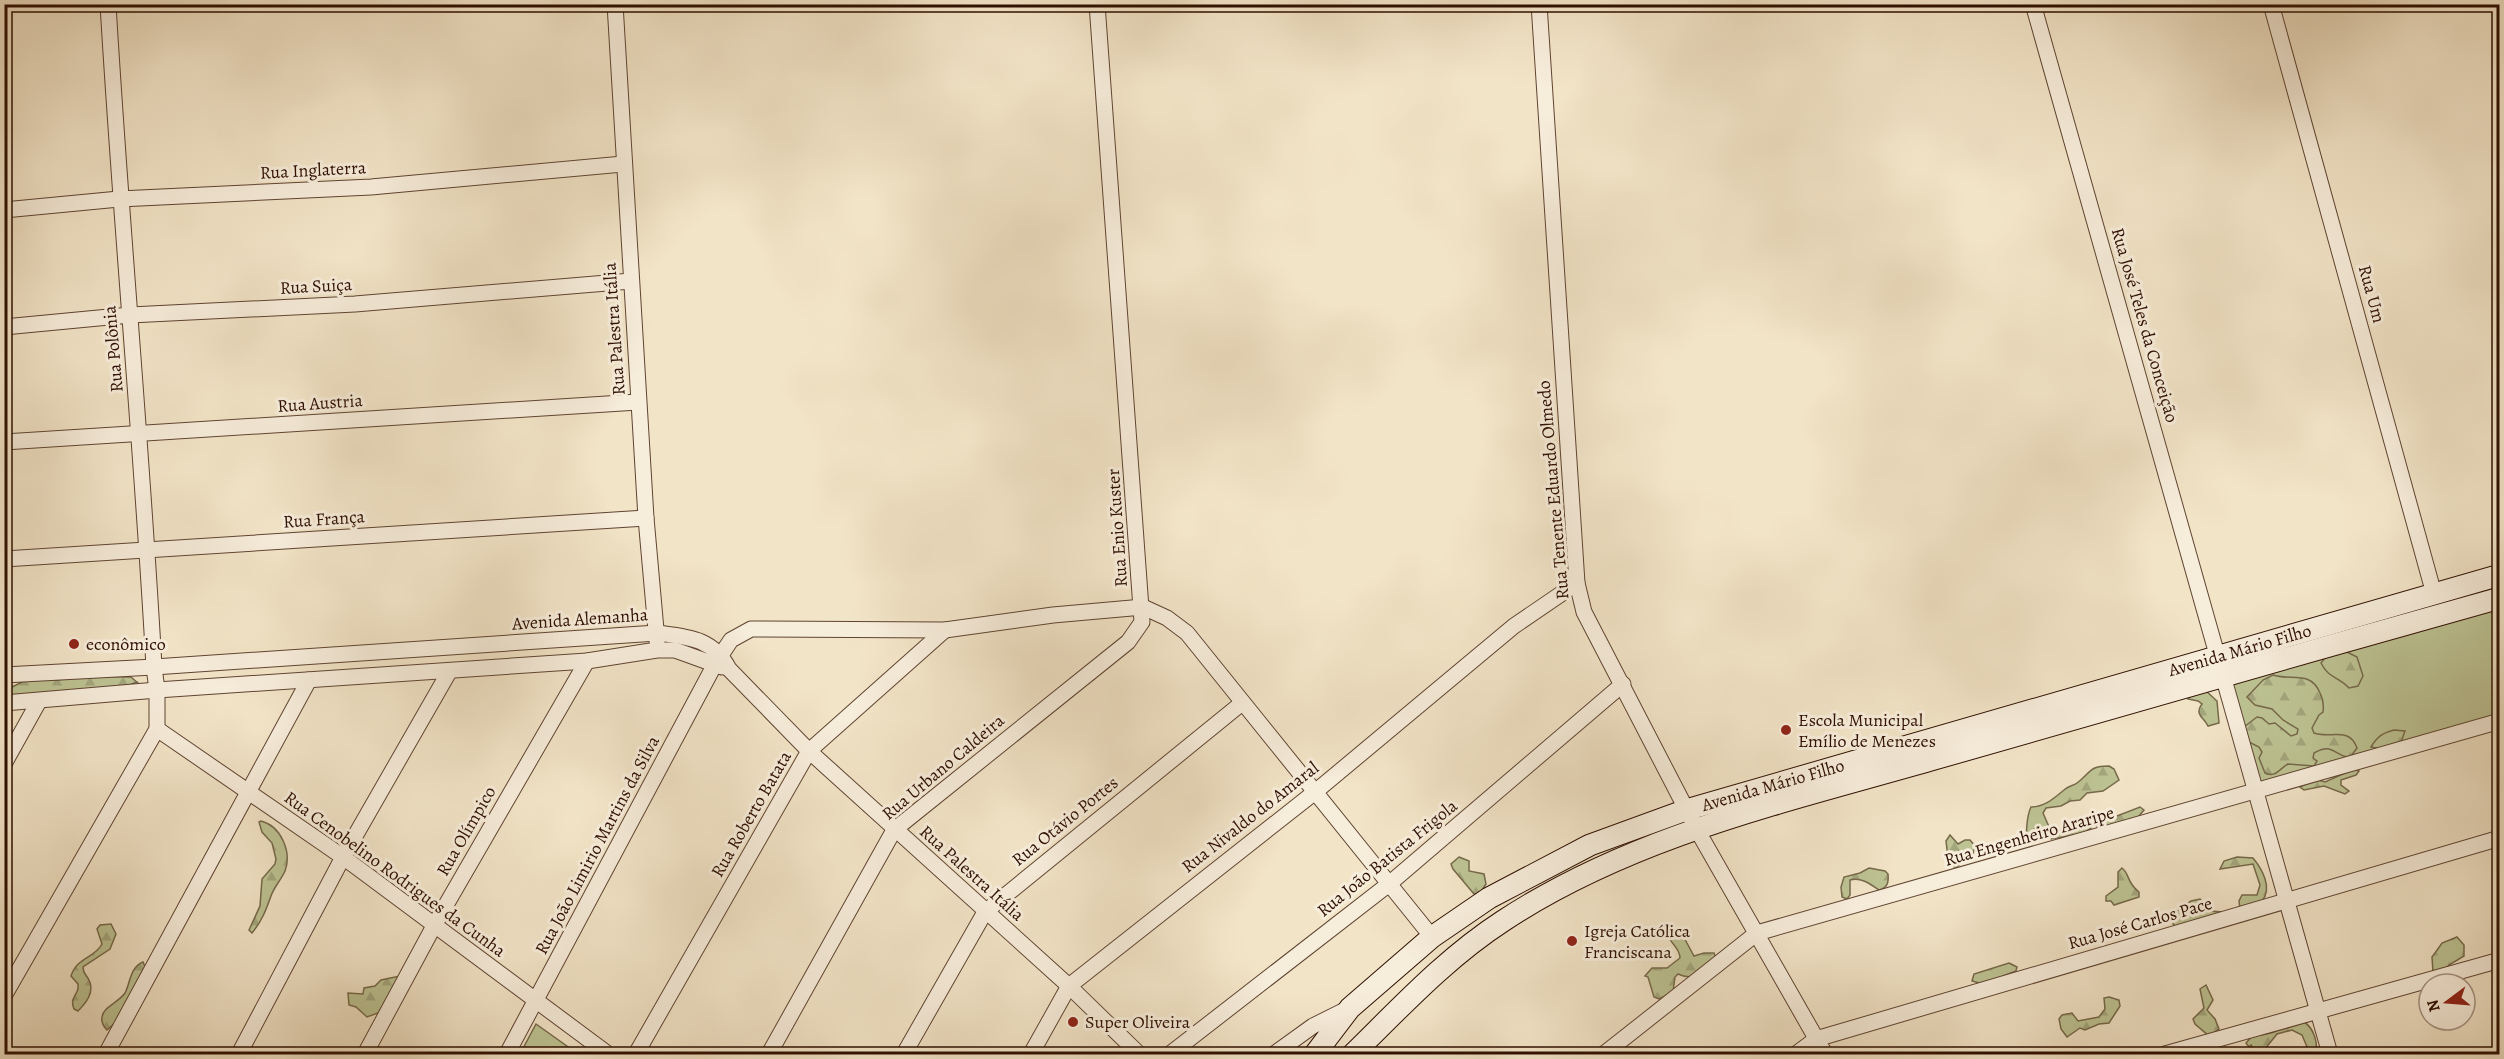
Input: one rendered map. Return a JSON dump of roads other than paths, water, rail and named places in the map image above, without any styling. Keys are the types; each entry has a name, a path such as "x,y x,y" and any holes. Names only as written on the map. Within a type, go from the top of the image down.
{"main road":[{"name":"Avenida Mário Filho","path":"1315,1054 1350,1008 1432,937 1489,898 1590,845 1691,819 2218,666 2434,594 2499,575"},
{"name":"Avenida Mário Filho","path":"2218,666 2499,598"},
{"name":"Avenida Mário Filho","path":"1353,1054 1448,960 1503,920 1691,819"}],"street":[{"name":"Rua Polônia","path":"108,4 119,199 148,550 157,690 156,729"},
{"name":"Rua Palestra Itália","path":"615,4 630,280 657,650"},
{"name":"Rua Enio Kuster","path":"1097,4 1143,607 1167,618 1187,633 1432,937"},
{"name":"Rua Tenente Eduardo Olmedo","path":"1539,4 1577,583 1584,612 1691,819 1825,1054"},
{"name":"Rua José Teles da Conceição","path":"2032,4 2196,577 2218,666 2330,1054"},
{"name":"Rua Um","path":"2271,4 2434,594"},
{"name":"Rua Inglaterra","path":"4,210 119,199 371,187 623,164"},
{"name":"Rua Suiça","path":"4,327 130,315 355,304 630,280"},
{"name":"Rua Austria","path":"4,442 638,402"},
{"name":"Rua França","path":"4,559 646,518"},
{"name":"Rua Nivaldo do Amaral","path":"1031,1054 1069,986 1315,792 1514,626 1577,583"},
{"path":"722,663 731,640 751,629 945,630 1053,615 1143,607"},
{"name":"Rua Urbano Caldeira","path":"769,1054 894,830 1128,642 1142,622 1143,607"},
{"name":"Rua Roberto Batata","path":"636,1054 809,751 945,630"},
{"name":"Avenida Alemanha","path":"4,675 154,668 657,633 686,637 711,646 722,663"},
{"name":"Avenida Alemanha","path":"4,703 157,690 587,661 657,650 675,650 722,663"},
{"name":"Rua Olímpico","path":"365,1054 435,924 587,661"},
{"name":"Rua Palestra Itália","path":"722,663 809,751 984,912 1069,986 1139,1054"},
{"name":"Rua João Limirio Martins da Silva","path":"507,1054 722,663"},
{"path":"239,1054 343,857 449,672"},
{"path":"106,1054 309,680"},
{"name":"Rua João Batista Frigola","path":"1170,1054 1389,884 1623,684"},
{"path":"4,764 39,701"},
{"name":"Rua Otávio Portes","path":"904,1054 984,912 1242,704"},
{"name":"Rua Engenheiro Araripe","path":"1604,1054 1757,933 2499,721"},
{"path":"4,996 156,729"},
{"name":"Rua Cenobelino Rodrigues da Cunha","path":"156,729 343,857 608,1054"},
{"name":"Rua José Carlos Pace","path":"1796,1054 1816,1039 2499,838"},
{"path":"2165,1054 2499,960"},
{"path":"1274,1054 1313,1026 1350,1008"}],"place":[{"name":"econômico","path":"74,644"},
{"name":"Escola Municipal Emílio de Menezes","path":"1786,730"},
{"name":"Igreja Católica Franciscana","path":"1572,941"},
{"name":"Super Oliveira","path":"1073,1022"}]}
